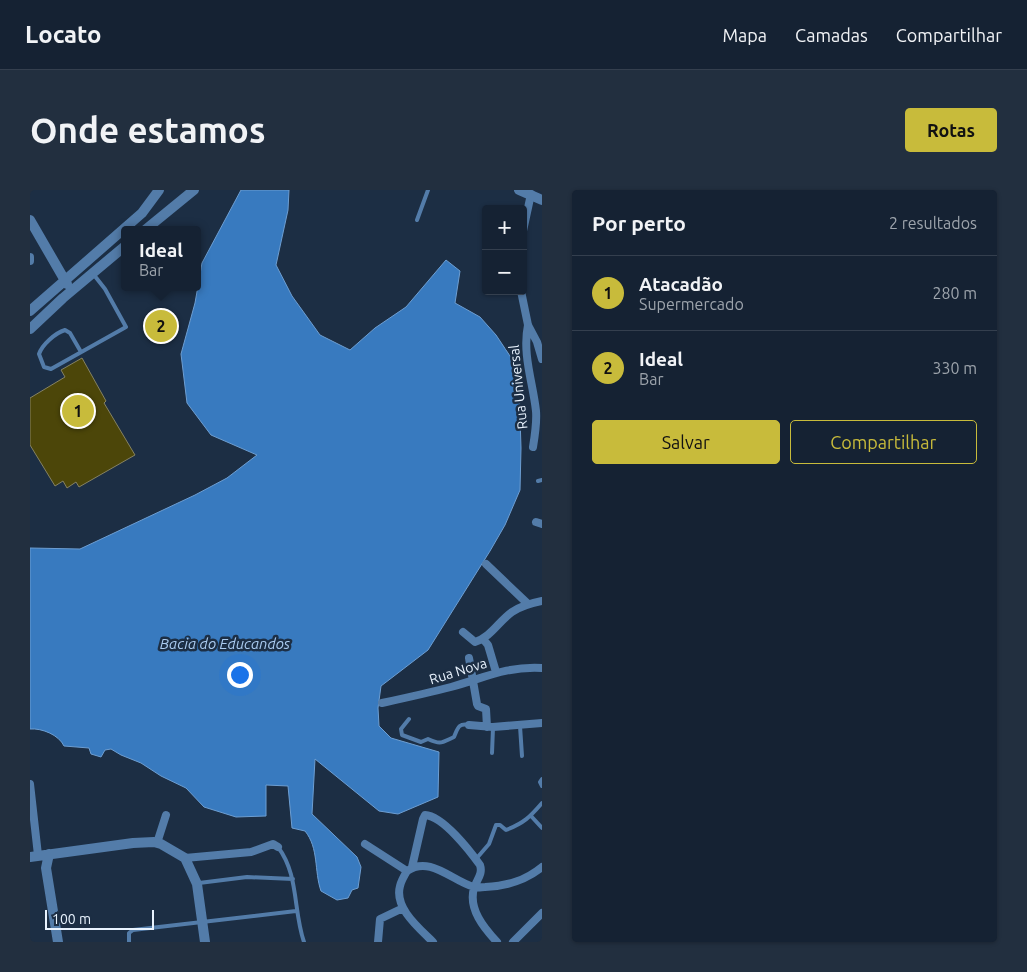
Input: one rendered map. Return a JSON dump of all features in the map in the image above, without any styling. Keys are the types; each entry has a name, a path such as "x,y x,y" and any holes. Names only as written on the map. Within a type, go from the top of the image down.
{"street":[{"path":"127,226 142,213 159,190"},
{"path":"150,226 194,190"},
{"path":"519,190 542,200"},
{"path":"527,209 530,194"},
{"path":"30,220 72,290"},
{"path":"31,308 121,231"},
{"path":"30,329 72,290 121,249"},
{"path":"522,295 528,325 537,342 542,359"},
{"name":"Rua Universal","path":"528,325 526,347 536,412 536,432 533,447"},
{"path":"486,564 528,604"},
{"path":"463,632 475,642 483,639 512,612 528,604 542,601"},
{"path":"483,639 488,645 496,672"},
{"path":"470,658 477,705 486,710 490,727"},
{"name":"Rua Nova","path":"382,703 430,693 496,672 519,668 542,668"},
{"path":"469,726 490,727 542,723"},
{"path":"30,784 34,856 46,868"},
{"path":"157,843 166,815"},
{"path":"433,942 403,908 399,893 400,886 410,869 423,819 426,815 436,818 450,830 480,865 481,872 474,887 473,900 477,916 496,942"},
{"path":"34,856 133,843 157,843 185,858 251,852 273,844 278,847"},
{"path":"365,844 410,869 420,866 438,869 474,887 516,882 533,874 542,867"},
{"path":"49,854 46,868 58,942"},
{"path":"185,858 196,884 205,942"},
{"path":"378,942 380,919 403,908"},
{"path":"513,942 542,914"}],"lane":[{"path":"418,220 428,190"},
{"path":"81,352 70,333 65,330 60,332 42,348 38,354 44,367 48,369 81,352 126,327 105,289 93,273"},
{"path":"409,719 402,729 402,735 421,742 428,738 439,744 443,743 454,737 461,724 469,726"},
{"path":"520,724 522,756"},
{"path":"490,727 492,753"},
{"path":"542,779 540,782 542,786"},
{"path":"476,859 489,844 496,825 500,824 507,830 526,820 542,803"},
{"path":"531,816 542,828"},
{"path":"278,847 288,861 293,879 298,926 304,942"},
{"path":"196,884 247,877 293,879"},
{"path":"129,942 129,932 132,930 296,911"}],"water":[{"name":"Bacia do Educandos","path":"241,190 289,190 288,210 276,265 292,296 320,335 350,350 375,328 406,307 446,260 460,271 455,303 480,317 496,335 512,359 519,385 520,490 505,525 428,650 381,686 378,708 379,726 391,738 439,752 438,797 398,814 379,811 315,759 312,814 357,857 361,867 358,888 352,890 348,898 337,900 321,891 314,852 309,838 305,831 292,828 288,786 266,785 266,816 236,817 204,807 186,788 111,749 105,750 101,757 91,754 89,748 64,746 62,742 50,733 30,729 30,548 80,549 195,495 227,478 257,455 211,435 187,403 181,354 197,291 201,291 202,263"}],"building":[{"path":"82,358 106,401 104,403 135,455 79,487 76,482 67,488 63,481 55,486 30,445 30,398 65,377 61,370"}],"place":[{"name":"Ideal","path":"161,326"},
{"name":"Atacadão","path":"78,411"}]}
